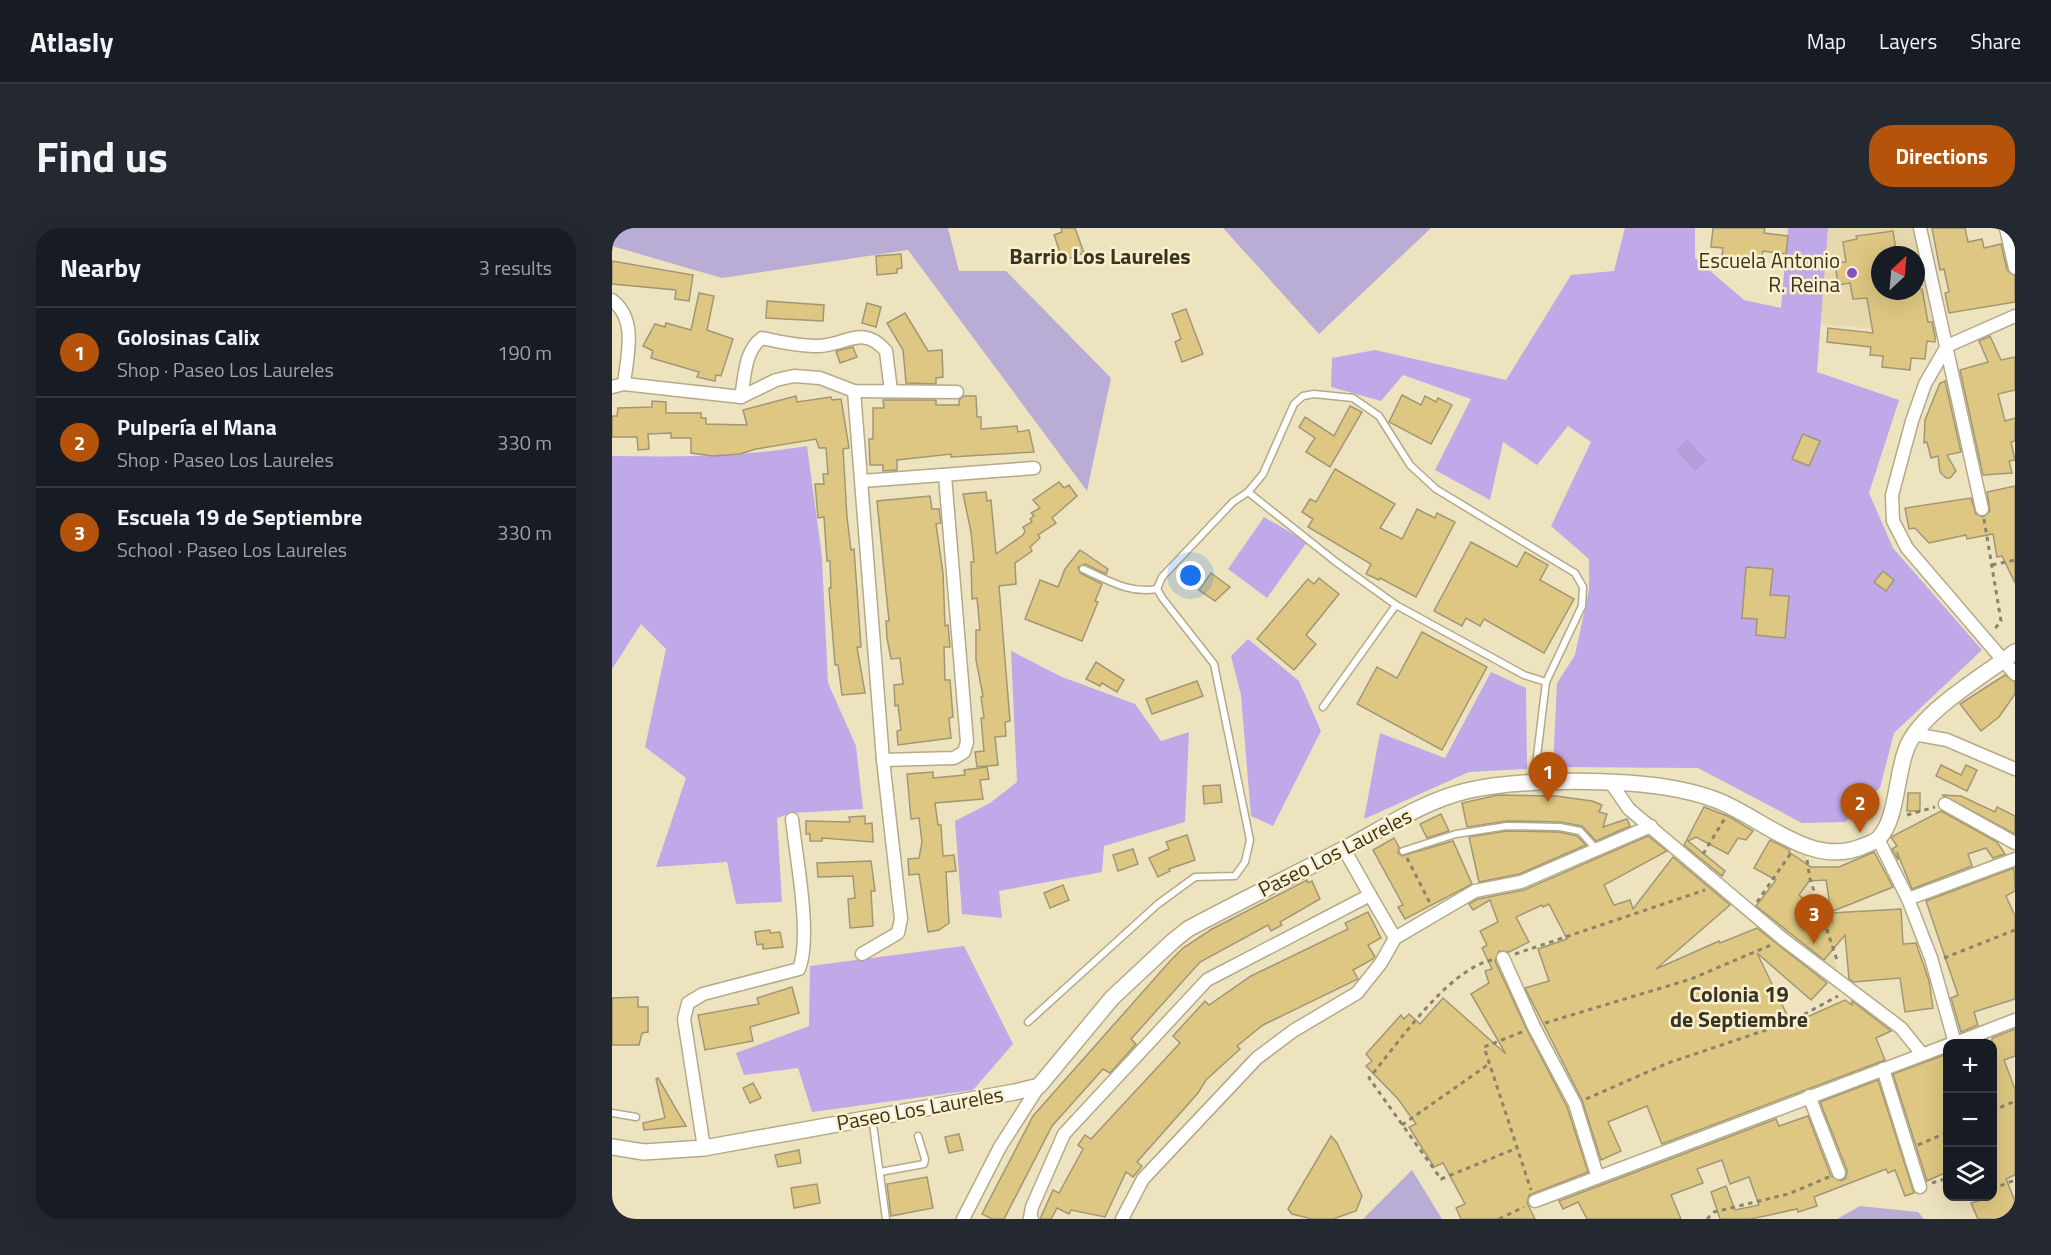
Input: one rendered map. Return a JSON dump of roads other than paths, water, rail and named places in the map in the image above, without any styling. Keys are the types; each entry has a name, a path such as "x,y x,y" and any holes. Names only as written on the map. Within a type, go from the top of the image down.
{"street":[{"path":"1920,228 1982,509"},
{"path":"2006,228 2015,268"},
{"path":"612,300 625,313 630,332 618,386 741,397 776,380 794,376 819,378 854,391 957,392"},
{"path":"2015,316 1947,346 1926,384 1902,451 1892,495 1893,521 1907,548 1986,639 2009,656 2015,674"},
{"path":"741,397 749,352 753,344 762,338 798,345 819,346 852,337 871,338 886,351 891,391"},
{"path":"854,391 883,760 902,919 898,933 862,954"},
{"path":"862,481 1034,468"},
{"path":"883,760 954,758 964,752 968,742 945,476"},
{"path":"1953,1039 1932,963 1908,899 1878,839 1888,821 1900,767 1914,734 1935,711 2009,656"},
{"path":"1914,734 1947,740 2015,769"},
{"path":"1611,783 1629,809 1783,939 1847,990 1901,1028 1922,1054"},
{"name":"Paseo Los Laureles","path":"612,1147 644,1152 704,1148 1039,1086 1112,999 1173,941 1251,895 1381,828 1463,792 1496,785 1629,783 1690,793 1732,807 1768,829 1805,845 1838,852 1858,848 1878,839"},
{"path":"1945,804 2015,843"},
{"path":"704,1148 684,1019 688,1004 703,994 799,969 804,957 804,932 792,819"},
{"path":"1122,1219 1143,1179 1257,1058 1293,1031 1357,993 1381,963 1395,938 1475,891 1521,882 1651,826"},
{"path":"1344,849 1395,938"},
{"path":"1908,899 2015,859"},
{"path":"1032,1219 1030,1218 1032,1207 1064,1134 1207,980 1370,895"},
{"path":"1503,958 1534,1027 1575,1104 1597,1175"},
{"path":"1965,1039 2015,1020"},
{"path":"1535,1201 1597,1175 1943,1046"},
{"path":"1883,1069 1920,1187"},
{"path":"963,1219 1000,1147 1039,1086"},
{"path":"1809,1096 1839,1173"}],"lane":[{"path":"1157,589 1162,577 1233,502 1248,492 1263,474 1294,404 1303,396 1314,394 1353,398 1379,416 1410,465 1436,489 1575,573 1583,587 1582,606 1546,682 1534,784"},
{"path":"1248,492 1336,562 1396,605 1524,675 1546,682"},
{"path":"1083,569 1128,589 1142,591 1157,589"},
{"path":"1028,1022 1158,904 1195,877 1235,876 1245,862 1250,840 1214,664 1157,589"},
{"path":"1323,707 1396,605"},
{"path":"1403,851 1456,834 1507,825 1560,827 1580,831 1597,851"},
{"path":"612,1113 636,1117"},
{"path":"872,1117 886,1219"},
{"path":"880,1172 924,1164 925,1159 918,1136"}],"place":[{"name":"Escuela Antonio R. Reina","path":"1852,273"},
{"name":"Golosinas Calix","path":"1548,802"},
{"name":"Pulpería el Mana","path":"1860,833"},
{"name":"Escuela 19 de Septiembre","path":"1814,944"}],"district":[{"name":"Barrio Los Laureles","path":"1100,256"},
{"name":"Colonia 19 de Septiembre","path":"1739,1006"}]}
